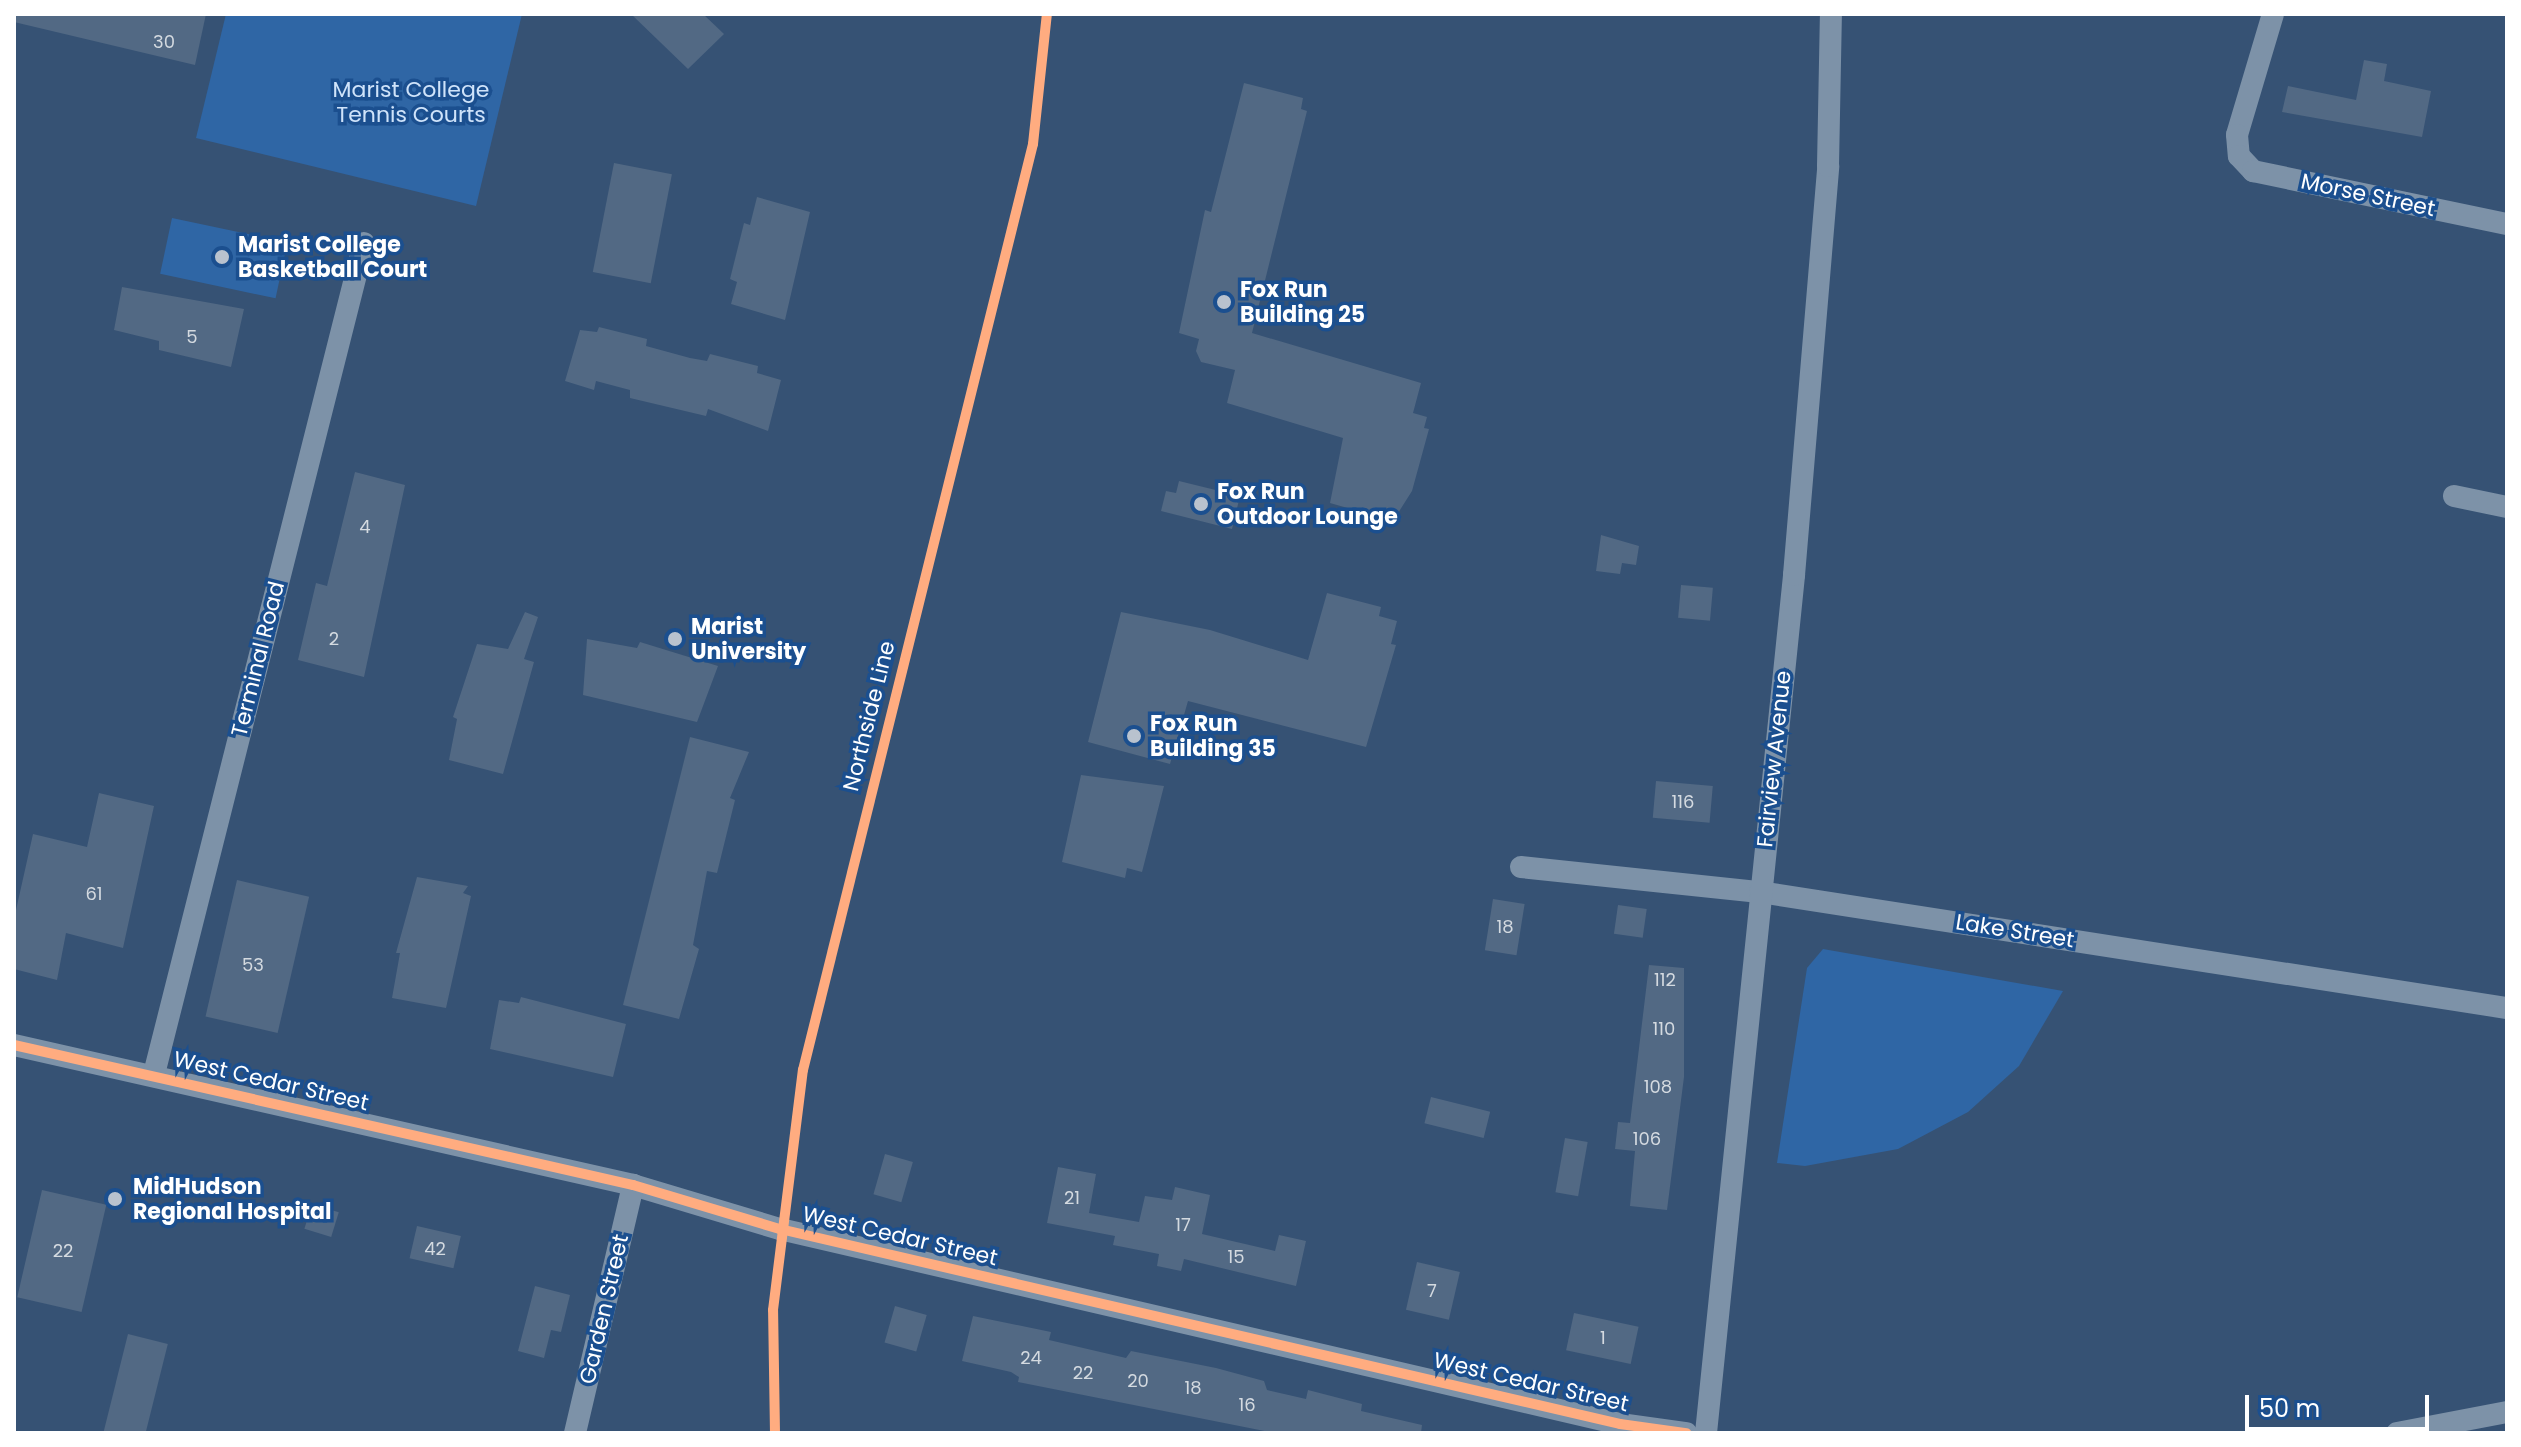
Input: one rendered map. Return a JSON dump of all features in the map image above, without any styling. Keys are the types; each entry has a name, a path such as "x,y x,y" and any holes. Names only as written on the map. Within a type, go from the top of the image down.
{"street":[{"name":"Fairview Avenue","path":"1822,14 1831,85"},
{"name":"Fairview Avenue","path":"1706,1433 1809,406 1831,85 1831,14"},
{"name":"Morse Street","path":"2273,14 2245,98 2239,152 2253,171 2507,224"},
{"name":"Terminal Road","path":"154,1074 364,243"},
{"path":"2454,496 2507,507"},
{"name":"Lake Street","path":"1521,867 1760,892 2507,1008"},
{"name":"West Cedar Street","path":"14,1045 154,1074 633,1185 780,1229 1620,1424 1686,1433"},
{"name":"Garden Street","path":"575,1433 633,1185"},
{"path":"2397,1433 2507,1412"}],"green space":[{"name":"Marist College Tennis Courts","path":"226,14 522,14 476,206 196,138"},
{"name":"Marist College Basketball Court","path":"172,218 287,243 276,298 160,274"},
{"path":"1823,949 2063,991 2019,1066 1968,1112 1898,1149 1805,1166 1777,1163 1807,968"}],"building":[{"path":"14,14 206,14 195,65 14,22"},
{"path":"631,14 703,14 724,34 688,69"},
{"path":"2364,60 2387,64 2384,81 2431,91 2422,137 2282,112 2288,86 2356,100"},
{"name":"Fox Run Building 25","path":"1244,83 1303,98 1301,109 1307,111 1252,333 1421,383 1413,413 1427,417 1424,428 1429,429 1412,491 1393,521 1330,503 1343,438 1227,403 1235,370 1201,362 1196,351 1199,339 1179,333 1205,210 1211,212"},
{"path":"614,163 672,174 651,283 593,272"},
{"path":"757,197 810,212 785,320 731,304 737,282 730,279 744,223 750,225"},
{"path":"122,287 244,309 231,367 159,350 159,341 114,330"},
{"path":"599,327 647,339 646,346 690,358 707,361 710,354 758,366 757,373 781,380 768,431 708,409 706,416 630,398 630,390 596,381 594,390 565,381 580,330 597,332"},
{"path":"355,472 405,485 364,677 298,660 316,583 327,586"},
{"name":"Fox Run Outdoor Lounge","path":"1179,481 1240,496 1232,529 1161,511 1166,491 1176,493"},
{"path":"1601,535 1639,546 1636,565 1622,563 1620,574 1596,571"},
{"path":"1681,585 1713,588 1710,621 1678,618"},
{"name":"Fox Run Building 35","path":"1327,593 1381,607 1379,616 1397,621 1391,644 1396,645 1366,747 1188,701 1170,764 1088,742 1121,612 1210,630 1308,660"},
{"path":"525,612 538,617 524,659 534,662 503,774 449,760 457,719 453,717 477,644 508,649"},
{"path":"587,639 637,648 640,642 718,666 697,722 583,695"},
{"path":"690,737 749,752 730,798 735,800 717,873 707,871 693,945 699,949 679,1019 623,1005"},
{"path":"1081,775 1164,786 1142,872 1127,868 1125,878 1062,862"},
{"path":"1656,781 1713,786 1710,823 1653,818"},
{"path":"99,793 154,806 123,948 66,933 57,980 14,969 14,919 33,834 87,847"},
{"path":"417,877 468,886 463,893 471,896 446,1008 392,998 400,953 396,953"},
{"path":"237,880 309,897 278,1033 206,1016"},
{"path":"1493,899 1525,904 1516,955 1485,950"},
{"path":"1618,905 1647,909 1643,938 1614,934"},
{"path":"1649,965 1684,968 1684,1077 1667,1210 1630,1206 1635,1151 1615,1149 1618,1122 1630,1123"},
{"path":"521,997 626,1024 613,1077 490,1049 499,1000 519,1003"},
{"path":"1431,1097 1490,1112 1484,1138 1424,1123"},
{"path":"1565,1138 1588,1142 1578,1196 1555,1192"},
{"path":"885,1154 913,1162 901,1202 873,1194"},
{"path":"1058,1167 1096,1174 1089,1213 1139,1222 1145,1196 1172,1200 1175,1187 1210,1195 1202,1234 1275,1251 1279,1235 1306,1241 1296,1286 1184,1259 1181,1271 1157,1266 1159,1254 1113,1245 1115,1236 1047,1223"},
{"path":"42,1190 106,1205 82,1312 17,1297"},
{"path":"312,1204 339,1212 331,1237 304,1229"},
{"path":"417,1226 461,1236 453,1268 410,1258"},
{"path":"1417,1262 1460,1272 1449,1320 1406,1310"},
{"path":"535,1286 570,1295 561,1332 551,1330 544,1358 518,1351"},
{"path":"895,1306 927,1315 916,1352 885,1343"},
{"path":"1574,1313 1639,1327 1631,1364 1566,1350"},
{"path":"973,1316 1051,1332 1049,1340 1126,1358 1131,1351 1216,1368 1264,1381 1267,1390 1306,1399 1308,1390 1362,1404 1361,1411 1422,1425 1421,1433 1274,1433 1018,1382 1019,1377 1011,1372 962,1361"},
{"path":"128,1334 168,1344 146,1433 103,1433"}],"cycle path":[{"name":"Northside Line","path":"775,1433 773,1310 803,1070 1033,144 1047,14"},
{"path":"14,1045 633,1185 780,1229 1620,1424 1686,1433"}],"place":[{"name":"Marist College Basketball Court","path":"222,257"},
{"name":"Fox Run Building 25","path":"1224,302"},
{"name":"Fox Run Outdoor Lounge","path":"1201,504"},
{"name":"Marist University","path":"675,639"},
{"name":"Fox Run Building 35","path":"1134,736"},
{"name":"MidHudson Regional Hospital","path":"115,1199"}]}
